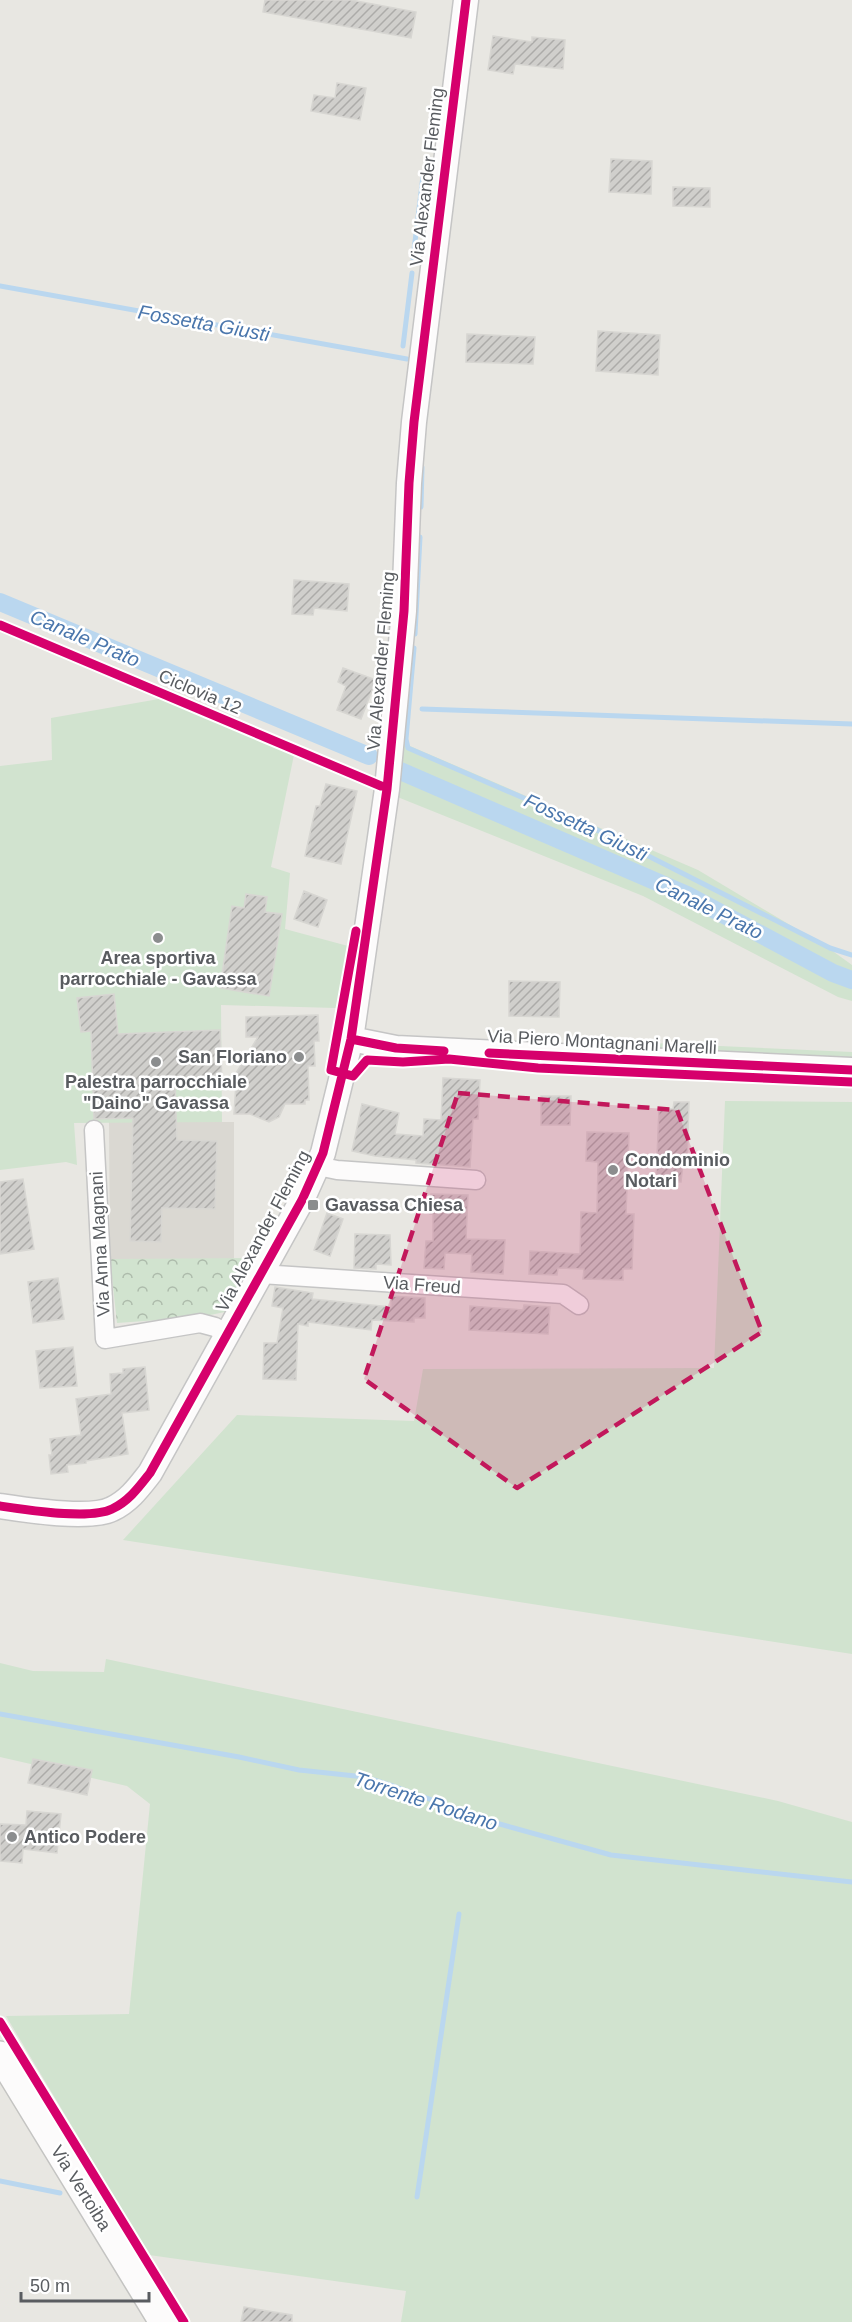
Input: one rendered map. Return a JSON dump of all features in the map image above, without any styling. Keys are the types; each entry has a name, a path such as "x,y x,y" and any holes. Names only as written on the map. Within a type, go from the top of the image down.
{"main road":[{"name":"Via Vertoiba","path":"0,2055 163,2322"}],"street":[{"name":"Via Alexander Fleming","path":"0,1506 95,1513 110,1510 135,1492 150,1473 228,1334 302,1200 323,1153 351,1040 385,802 396,712 404,611 414,422 466,0"},
{"name":"Via Piero Montagnani Marelli","path":"351,1040 407,1049 852,1070"},
{"name":"Via Anna Magnani","path":"94,1130 105,1339 200,1323 228,1334"},
{"path":"318,1166 337,1170 476,1180"},
{"name":"Via Freud","path":"261,1274 563,1294 579,1305"}],"highlighted area":[{"path":"458,1093 677,1110 762,1332 517,1488 364,1379"}],"shaded area":[{"path":"109,1122 234,1122 234,1259 110,1259"}],"green space":[{"name":"Area sportiva parrocchiale - Gavassa","path":"170,697 295,750 271,867 290,873 285,929 348,946 336,1008 221,1005 222,1122 74,1123 77,1165 66,1162 0,1170 0,766 52,760 51,718"},
{"path":"403,743 698,870 827,947 852,965 852,1001 838,997 643,896 395,796"},
{"path":"587,1040 852,1052 852,1062 586,1050"},
{"path":"725,1101 852,1102 852,1654 123,1540 237,1415 414,1421 423,1369 714,1368"},
{"path":"251,1258 225,1312 200,1317 117,1323 110,1259"},
{"path":"106,1659 778,1801 852,1822 852,2322 401,2322 406,2291 149,2255 6,2016 129,2014 150,1804 127,1786 0,1757 0,1663 33,1671 104,1672"}],"building":[{"path":"265,0 351,0 416,12 411,38 263,12"},
{"path":"493,36 532,42 532,37 565,40 563,69 515,64 513,74 488,70"},
{"path":"337,83 366,88 360,120 311,111 314,95 335,98"},
{"path":"611,159 652,161 651,194 609,192"},
{"path":"673,187 710,188 710,207 673,206"},
{"path":"598,331 660,335 658,375 596,371"},
{"path":"467,334 535,337 533,364 466,362"},
{"path":"294,580 349,584 347,611 314,608 313,615 292,614"},
{"path":"343,668 376,680 361,719 337,710 346,686 338,682"},
{"path":"326,784 357,791 341,864 305,856 316,806 320,806"},
{"path":"304,891 327,900 318,927 294,919"},
{"path":"246,894 267,897 265,912 282,914 269,996 220,988 232,906 244,908"},
{"path":"509,981 560,982 559,1017 509,1016"},
{"path":"114,994 118,1034 220,1030 222,1083 175,1085 177,1140 217,1141 215,1209 162,1208 161,1242 130,1241 133,1118 94,1119 91,1031 81,1032 77,998"},
{"path":"318,1015 319,1041 314,1041 315,1066 308,1066 309,1100 305,1100 305,1104 285,1104 279,1117 269,1122 250,1114 234,1114 236,1083 230,1083 258,1037 246,1037 246,1017"},
{"path":"443,1078 480,1080 478,1119 473,1119 470,1167 416,1163 416,1160 352,1151 362,1104 399,1113 395,1134 423,1136 424,1119 441,1120"},
{"path":"541,1096 571,1096 570,1125 541,1125"},
{"path":"674,1102 689,1102 687,1163 683,1163 681,1182 656,1181 659,1108 673,1109"},
{"path":"587,1132 629,1133 626,1214 634,1214 632,1269 623,1269 623,1280 583,1279 584,1269 558,1268 557,1275 529,1274 530,1251 580,1254 581,1212 597,1213 598,1162 586,1161"},
{"path":"23,1179 34,1249 0,1254 0,1182"},
{"path":"431,1194 468,1195 466,1239 505,1240 503,1274 471,1272 472,1254 445,1253 444,1269 424,1268 426,1241 433,1241 433,1214 430,1214"},
{"path":"327,1213 343,1219 330,1256 314,1250"},
{"path":"355,1234 390,1235 391,1265 376,1264 376,1269 354,1268"},
{"path":"58,1278 64,1319 33,1323 28,1282"},
{"path":"275,1287 313,1293 312,1299 391,1307 391,1296 425,1298 425,1318 414,1318 414,1322 372,1320 371,1330 308,1322 308,1326 298,1324 296,1380 263,1379 264,1343 277,1343 283,1308 272,1306"},
{"path":"524,1305 550,1307 548,1334 469,1330 470,1306 523,1310"},
{"path":"73,1347 77,1386 40,1388 36,1351"},
{"path":"145,1367 149,1410 122,1413 128,1454 67,1465 68,1472 51,1474 50,1439 81,1435 76,1399 111,1394 110,1374 123,1373 123,1369"},
{"path":"33,1759 92,1770 87,1795 28,1783"},
{"path":"27,1811 61,1814 57,1853 23,1849 22,1863 0,1861 0,1824 26,1825"},
{"path":"244,2307 292,2315 292,2322 241,2322"}],"waterway":[{"path":"413,258 423,176"},
{"path":"403,346 412,273"},
{"name":"Fossetta Giusti","path":"0,286 407,359"},
{"name":"Fossetta Giusti","path":"421,507 422,467"},
{"name":"Fossetta Giusti","path":"415,634 420,537"},
{"name":"Canale Prato","path":"0,602 369,756"},
{"name":"Fossetta Giusti","path":"414,648 406,739 408,748 595,829 830,948 852,955"},
{"path":"422,709 852,724"},
{"name":"Canale Prato","path":"398,770 687,895 833,973 852,980"},
{"name":"Torrente Rodano","path":"0,1714 299,1770 365,1777 496,1823 611,1855 852,1882"},
{"path":"417,2197 459,1914"},
{"path":"0,2181 60,2193"}],"cycle path":[{"path":"0,1506 89,1514 112,1509 133,1493 150,1473 302,1200 323,1153 351,1039 387,789 404,611 414,422 466,0"},
{"name":"Ciclovia 12","path":"0,625 381,786"},
{"path":"356,931 331,1070 353,1076 367,1060 403,1062 449,1059 538,1068 852,1082"},
{"path":"351,1039 396,1048 444,1051"},
{"path":"489,1053 852,1070"},
{"path":"0,2022 184,2322"}],"place":[{"name":"Area sportiva parrocchiale - Gavassa","path":"158,938"},
{"name":"San Floriano","path":"299,1057"},
{"name":"Palestra parrocchiale \"Daino\" Gavassa","path":"156,1062"},
{"name":"Condominio Notari","path":"613,1170"},
{"name":"Gavassa Chiesa","path":"313,1205"},
{"name":"Antico Podere","path":"12,1837"}]}
